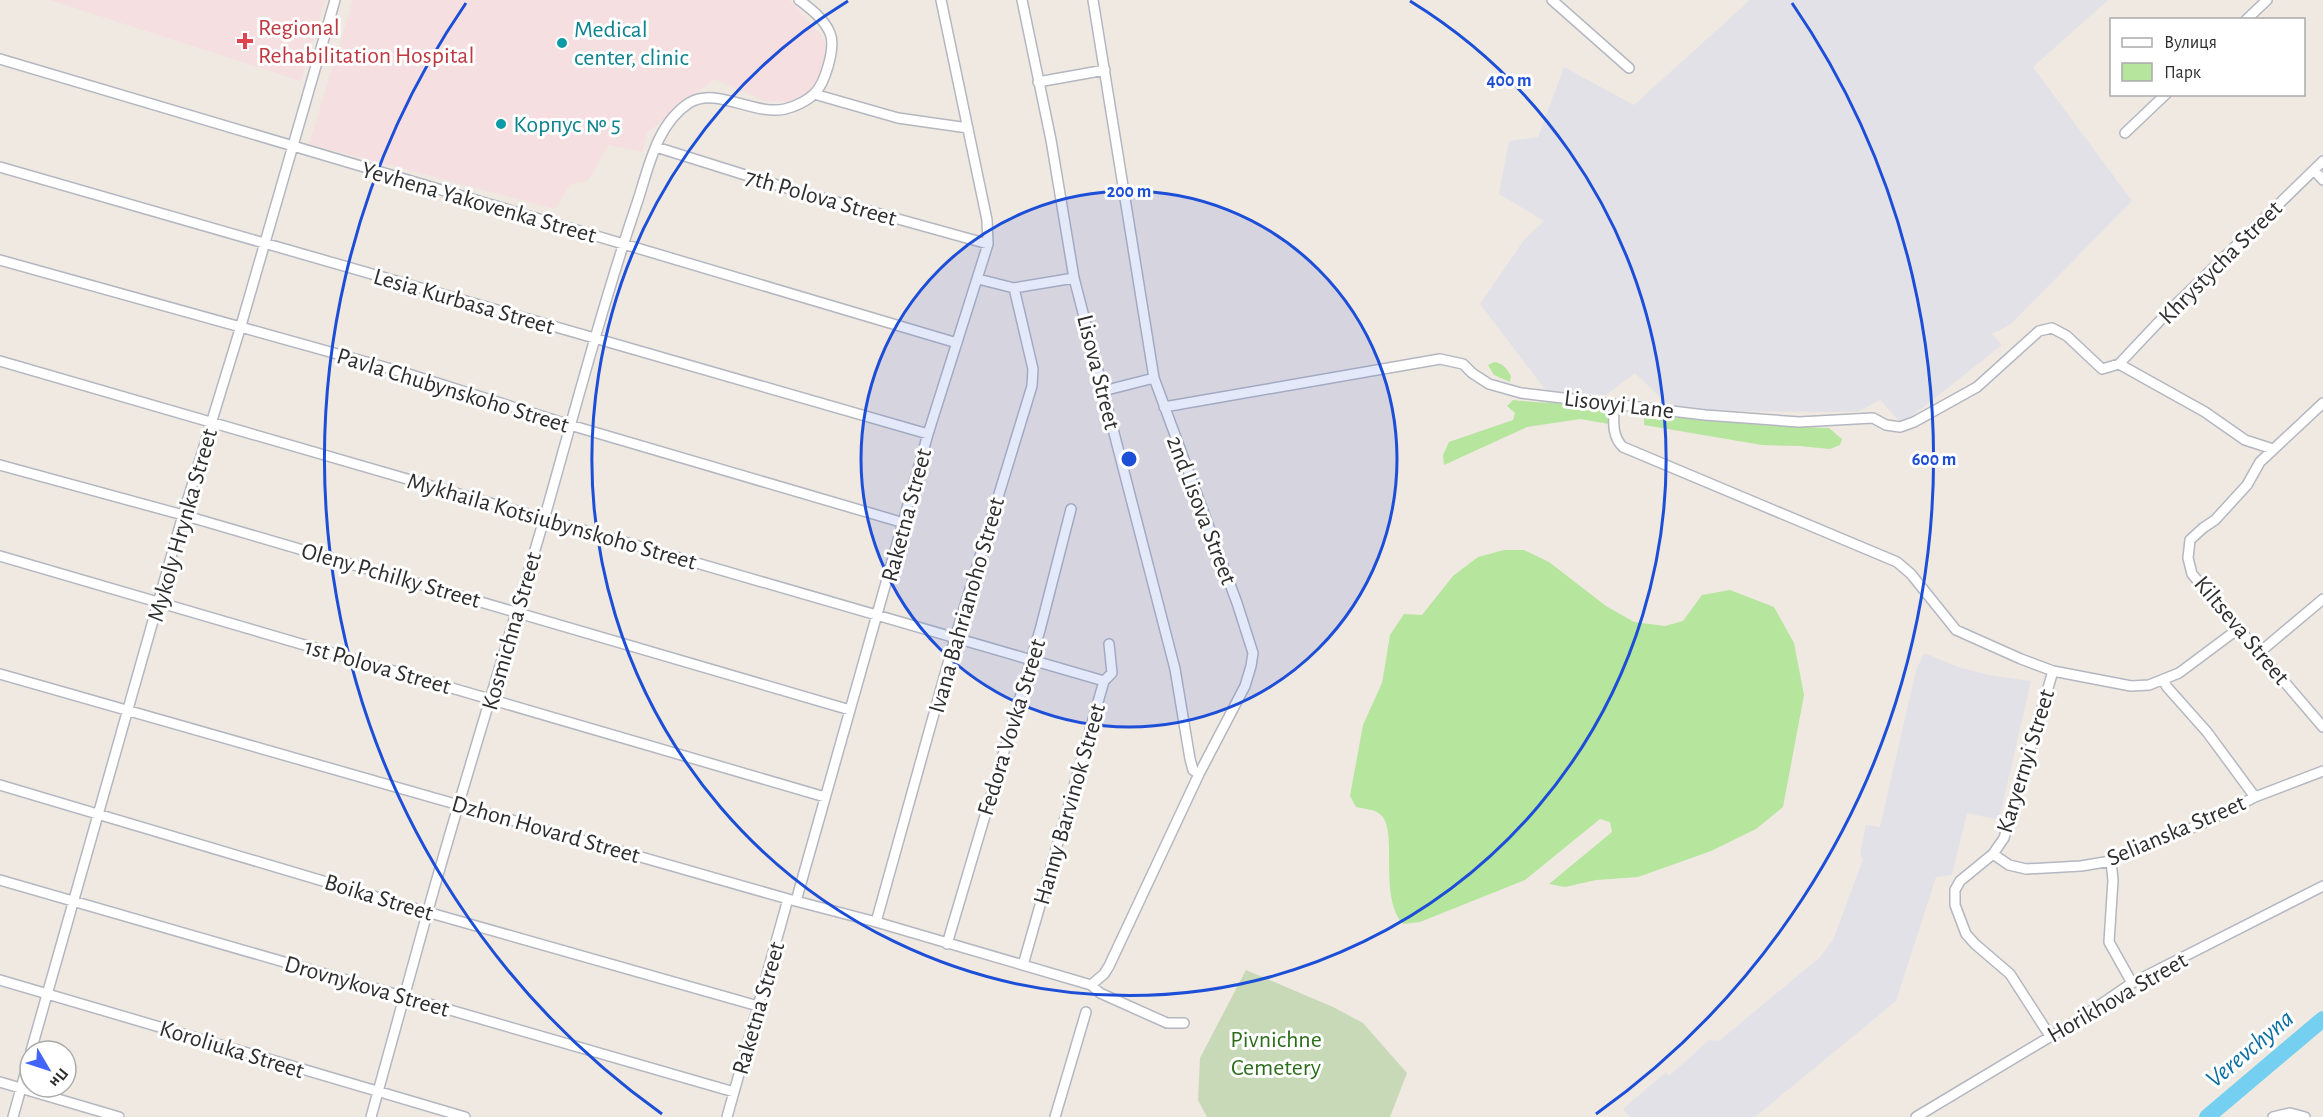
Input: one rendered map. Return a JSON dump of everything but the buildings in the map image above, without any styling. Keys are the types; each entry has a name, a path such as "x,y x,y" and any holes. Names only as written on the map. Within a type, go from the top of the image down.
{"street":[{"name":"Mykoly Hrynka Street","path":"34,1039 183,515 336,0"},
{"path":"799,0 816,14 832,36 832,54 821,86 814,94 898,118 968,128"},
{"name":"Raketna Street","path":"727,1117 758,1006 825,798 928,434 988,244 987,220 941,0"},
{"name":"Lisova Street","path":"1022,0 1051,140 1074,278 1175,669 1190,759 1193,770 1199,774"},
{"name":"2nd Lisova Street","path":"1091,985 1104,974 1109,966 1199,774 1245,686 1252,653 1237,603 1154,378 1093,0"},
{"path":"1552,0 1629,68"},
{"path":"2248,18 2267,0"},
{"name":"Yevhena Yakovenka Street","path":"0,59 957,343"},
{"path":"1038,82 1105,70"},
{"name":"Kosmichna Street","path":"371,1117 427,912 544,519 622,244 656,147 664,129 687,104 697,99 708,96 763,110 784,109 814,94"},
{"path":"2125,133 2164,96"},
{"name":"7th Polova Street","path":"656,147 790,189 988,244"},
{"name":"Khrystycha Street","path":"2119,364 2169,311 2323,161"},
{"name":"Lesia Kurbasa Street","path":"0,166 928,434"},
{"path":"2314,170 2323,180"},
{"name":"Pavla Chubynskoho Street","path":"0,260 240,329 402,372 570,425 904,523"},
{"path":"978,279 1014,288 1074,278"},
{"name":"Ivana Bahrianoho Street","path":"876,922 955,638 1034,376 1014,288"},
{"name":"Lisovyi Lane","path":"1164,407 1440,359 1463,364 1480,379 1506,390 1705,415 1799,422 1873,418 1886,425 1900,427 1914,423 1977,387 2039,331 2052,328 2067,336 2102,369 2119,364"},
{"name":"Mykhaila Kotsiubynskoho Street","path":"0,362 1104,681"},
{"path":"2119,364 2205,412 2245,440 2273,449 2323,403"},
{"path":"1103,391 1154,378"},
{"path":"1614,404 1616,437 1618,443 1628,450 1694,475 1897,562 1911,574 1956,630 2054,671"},
{"name":"Kiltseva Street","path":"2273,449 2255,468 2247,485 2232,499 2221,514 2190,540 2187,558 2192,574 2323,727"},
{"name":"Oleny Pchilky Street","path":"0,465 183,515 850,710"},
{"name":"Fedora Vovka Street","path":"947,944 1031,660 1071,509"},
{"name":"1st Polova Street","path":"0,556 825,798"},
{"path":"2260,652 2323,599"},
{"name":"Karyernyi Street","path":"1993,854 2004,837 2054,671 2131,686 2149,685 2179,673 2238,629"},
{"name":"Hanny Barvinok Street","path":"1023,965 1104,681 1110,676 1112,669 1109,644"},
{"name":"Dzhon Hovard Street","path":"0,674 1091,985 1100,993 1167,1023 1184,1023"},
{"path":"2163,680 2233,765 2255,796"},
{"name":"Selianska Street","path":"1993,854 2009,865 2026,869 2082,866 2111,861 2206,822 2255,796 2323,771"},
{"name":"Boika Street","path":"0,785 427,912 758,1006"},
{"path":"1993,854 1964,876 1957,886 1954,897 1962,927 1970,939 2010,974 2050,1036"},
{"path":"2111,861 2113,880 2109,942 2133,983"},
{"name":"Drovnykova Street","path":"0,880 734,1092"},
{"name":"Horikhova Street","path":"1916,1117 2078,1020 2133,983 2323,886"},
{"name":"Koroliuka Street","path":"0,980 465,1117"},
{"path":"1055,1117 1086,1012"},
{"path":"0,1082 18,1088"},
{"path":"12,1117 18,1098"},
{"path":"56,1099 120,1117"},
{"path":"2272,1117 2290,1113 2305,1117"}],"shaded area":[{"name":"Regional Rehabilitation Hospital","path":"50,0 325,0 301,81"},
{"path":"353,0 790,0 821,35 828,51 814,89 788,102 765,101 714,79 647,133 642,152 608,145 588,181 570,184 555,209 309,144"},
{"path":"1750,0 2108,0 2033,67 2132,201 2011,324 1992,334 2002,345 1902,424 1880,400 1857,412 1706,411 1668,405 1635,373 1606,395 1547,392 1480,304 1524,240 1544,221 1499,194 1509,141 1538,137 1564,67 1634,105"},
{"path":"1924,653 1958,667 1989,675 2031,681 1999,820 1967,813 1952,875 1936,877 1896,1001 1755,1117 1630,1117 1623,1109 1666,1072 1669,1076 1709,1040 1719,1041 1820,957 1833,940 1863,859 1860,854 1866,825 1880,827 1916,670"}],"green space":[{"path":"1494,362 1506,369 1511,376 1510,382 1494,375 1488,365"},
{"path":"1513,400 1575,404 1597,408 1607,414 1609,424 1580,419 1527,427 1444,465 1443,455 1449,442 1513,420 1515,413 1507,406"},
{"path":"1644,415 1829,428 1842,439 1840,445 1830,449 1762,445 1644,425"},
{"path":"1504,550 1524,550 1549,562 1606,606 1634,622 1665,626 1683,621 1702,595 1730,590 1774,607 1794,643 1804,695 1783,807 1756,829 1711,851 1638,877 1596,880 1565,887 1549,884 1612,832 1610,822 1600,819 1525,880 1420,922 1403,924 1391,898 1389,837 1386,825 1382,816 1377,812 1356,807 1350,796 1363,725 1382,683 1390,635 1404,614 1422,615 1453,576 1478,557"},
{"name":"Pivnichne Cemetery","path":"1246,970 1333,1007 1363,1023 1407,1073 1390,1117 1207,1117 1198,1100 1200,1058"}],"waterway":[{"name":"Verevchyna","path":"2207,1117 2323,1019"}],"place":[{"name":"Regional Rehabilitation Hospital","path":"245,41"},
{"name":"Medical center, clinic","path":"562,43"},
{"name":"Корпус № 5","path":"501,124"}]}
